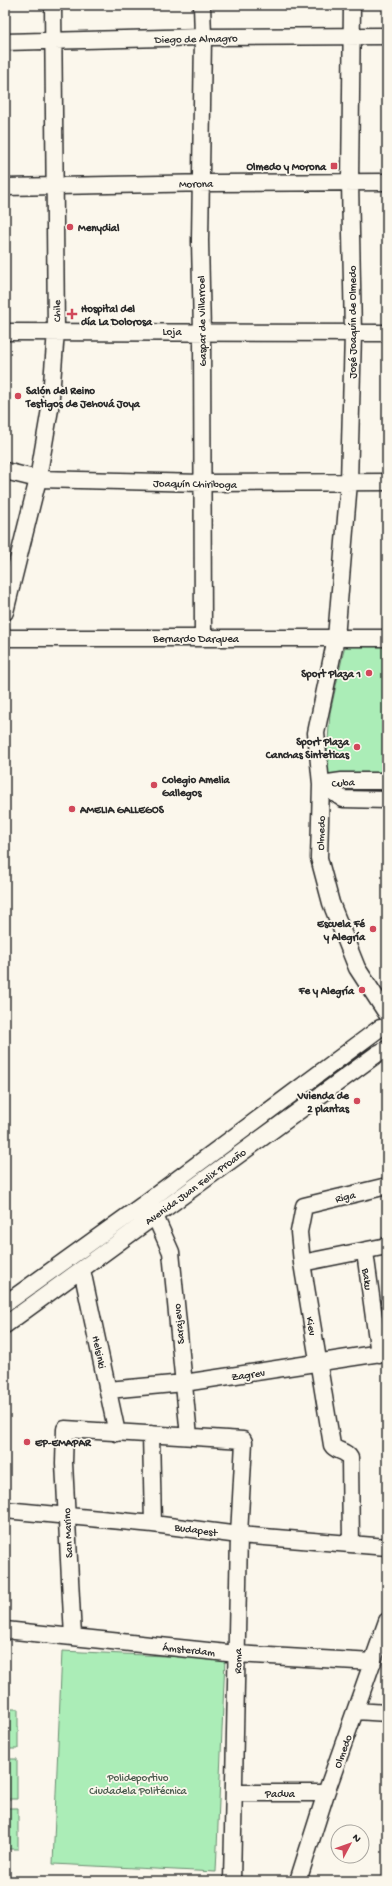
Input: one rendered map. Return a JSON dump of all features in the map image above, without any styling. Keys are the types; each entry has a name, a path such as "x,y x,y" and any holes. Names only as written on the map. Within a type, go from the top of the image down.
{"street":[{"name":"Chile","path":"5,612 12,559 38,479 50,409 56,331 53,5"},
{"name":"Gaspar de Villarroel","path":"202,5 203,37 200,241 202,332 203,638"},
{"name":"José Joaquín de Olmedo","path":"336,638 350,482 353,334 350,182 352,5"},
{"name":"Diego de Almagro","path":"5,42 203,37 387,36"},
{"name":"Morona","path":"5,187 201,183 387,182"},
{"name":"Loja","path":"5,332 387,333"},
{"name":"Joaquín Chiriboga","path":"5,471 38,479 202,483 387,482"},
{"name":"Bernardo Darquea","path":"5,638 387,638"},
{"name":"Olmedo","path":"336,638 316,733 321,784 319,858 331,903 356,968 384,1019 383,1039 387,1044"},
{"name":"Cuba","path":"321,784 342,781 387,782"},
{"name":"Cuba","path":"321,784 343,799 387,800"},
{"name":"Avenida Juan Felix Proaño","path":"5,1304 150,1200 384,1019"},
{"name":"Avenida Juan Felix Proaño","path":"5,1325 377,1054 387,1049"},
{"name":"Riga","path":"304,1206 387,1186"},
{"name":"Kiev","path":"304,1206 299,1232 302,1264 332,1445 335,1449 347,1453 350,1458 351,1544"},
{"name":"Sarajevo","path":"155,1216 171,1252 189,1436"},
{"path":"302,1264 365,1252 387,1246"},
{"name":"Baku","path":"365,1252 383,1353"},
{"name":"Helsinki","path":"82,1270 117,1433"},
{"name":"Zagrev","path":"108,1390 184,1383 319,1364 383,1353"},
{"name":"San Marino","path":"73,1638 64,1463 66,1429 117,1433"},
{"path":"117,1433 189,1436"},
{"path":"151,1434 153,1524"},
{"name":"Roma","path":"189,1436 244,1441 239,1536 232,1881"},
{"name":"Budapest","path":"5,1510 153,1524 239,1536 387,1547"},
{"name":"Olmedo","path":"298,1881 326,1794 387,1621"},
{"name":"Ámsterdam","path":"5,1630 237,1654 373,1662"},
{"path":"356,1711 387,1713"},
{"name":"Padua","path":"234,1793 326,1794"}],"green space":[{"name":"Sport Plaza Canchas Sinteticas","path":"345,645 387,646 387,783 325,782 330,713"},
{"name":"Polideportivo Ciudadela Politécnica","path":"62,1651 225,1659 216,1872 53,1864"},
{"path":"5,1709 18,1709 18,1749 5,1749"},
{"path":"5,1759 17,1759 17,1799 5,1799"},
{"path":"5,1808 18,1808 18,1849 5,1849"}],"place":[{"name":"Olmedo y Morona","path":"334,166"},
{"name":"Menydial","path":"70,227"},
{"name":"Hospital del día La Dolorosa","path":"72,314"},
{"name":"Salón del Reino Testigos de Jehová Joya","path":"18,396"},
{"name":"Sport Plaza 1","path":"369,673"},
{"name":"Sport Plaza Canchas Sinteticas","path":"357,747"},
{"name":"Colegio Amelia Gallegos","path":"154,785"},
{"name":"AMELIA GALLEGOS","path":"72,809"},
{"name":"Escuela Fé y Alegría","path":"373,929"},
{"name":"Fe y Alegría","path":"362,990"},
{"name":"Vvienda de 2 plantas","path":"357,1101"},
{"name":"EP-EMAPAR","path":"27,1442"}]}
